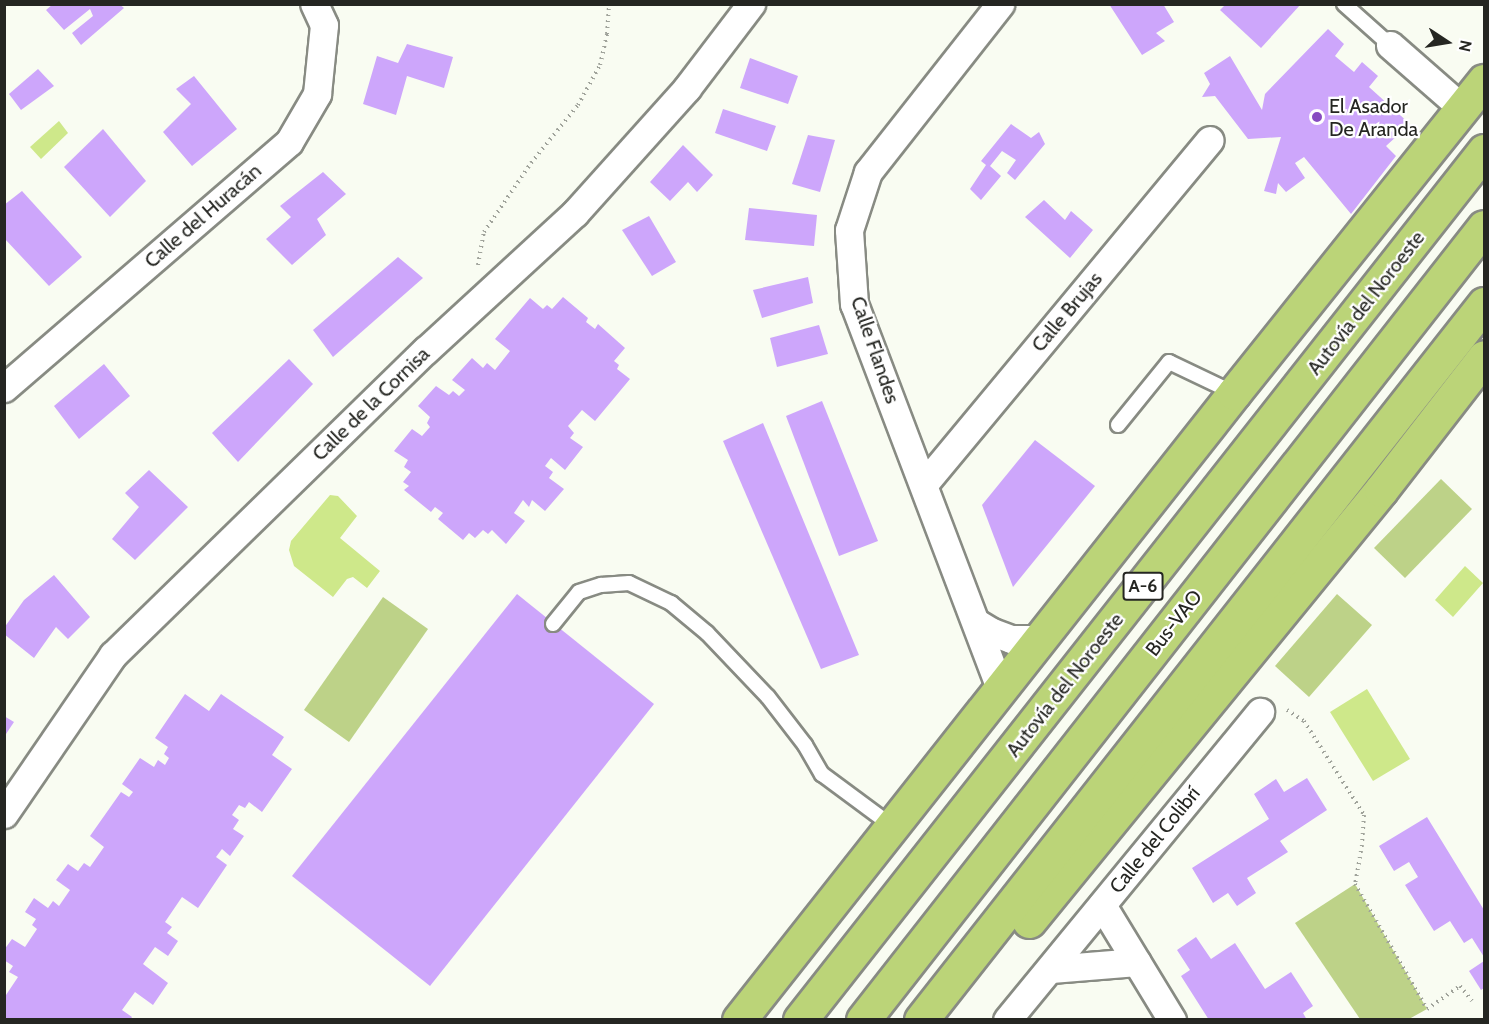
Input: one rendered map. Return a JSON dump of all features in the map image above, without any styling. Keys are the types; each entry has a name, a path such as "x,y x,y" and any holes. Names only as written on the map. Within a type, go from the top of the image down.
{"highway":[{"path":"740,1020 891,825 1485,81"},
{"name":"Autovía del Noroeste","path":"800,1020 1485,151"},
{"name":"Bus-VAO","path":"863,1020 1485,227"},
{"path":"921,1020 1485,304"},
{"path":"948,1020 1381,490 1485,357"}],"street":[{"name":"Calle del Huracán","path":"4,388 289,142 317,94 324,25 314,4"},
{"name":"Calle de la Cornisa","path":"4,814 113,655 485,295 575,213 687,88 751,4"},
{"name":"Calle Flandes","path":"1000,4 868,172 849,230 854,304 977,622 1000,688"},
{"path":"1390,45 1463,109"},
{"name":"Calle Brujas","path":"924,484 1210,140"},
{"path":"977,622 992,632 1011,639 1039,639"},
{"name":"Calle del Colibrí","path":"1007,1020 1260,712"},
{"path":"1102,905 1172,1020"},
{"path":"1051,969 1137,962"}],"lane":[{"path":"1344,4 1390,45"},
{"path":"1118,425 1169,362 1234,393"},
{"path":"554,624 579,592 601,585 629,583 671,603 745,670 805,745 822,774 891,825"}],"path":[{"path":"485,295 477,264 484,232 531,163 578,105 600,65 608,34 609,4"},
{"path":"1260,712 1287,711 1304,721 1364,815 1362,845 1355,884 1427,1009 1460,986 1472,1001"}],"shaded area":[{"path":"59,121 68,133 41,159 30,147"},
{"path":"1441,479 1472,509 1405,578 1374,548"},
{"path":"330,495 338,496 357,516 340,538 380,571 367,588 353,577 347,579 333,597 294,566 289,550 291,541"},
{"path":"1465,566 1483,583 1453,617 1435,600"},
{"path":"1337,594 1372,625 1309,697 1275,666"},
{"path":"383,597 428,629 349,742 304,710"},
{"path":"1367,689 1410,759 1373,781 1330,712"},
{"path":"1355,884 1427,1009 1409,1019 1360,1019 1295,923"}],"building":[{"path":"53,4 119,4 124,8 81,45 72,33 93,16 90,9 64,30 46,10"},
{"path":"1109,4 1163,4 1174,22 1156,33 1165,41 1142,55"},
{"path":"1226,4 1301,4 1261,48 1220,10"},
{"name":"El Asador De Aranda","path":"1328,29 1344,44 1335,56 1354,72 1362,62 1378,76 1369,87 1410,124 1386,146 1396,156 1351,214 1304,157 1295,163 1305,178 1286,192 1278,183 1276,194 1264,191 1281,137 1248,139 1215,96 1202,97 1210,84 1204,73 1230,56 1262,110 1265,94"},
{"path":"407,44 453,57 444,88 407,76 396,115 363,104 377,56 398,63"},
{"path":"750,58 798,76 788,104 740,88"},
{"path":"38,69 54,86 21,110 9,94"},
{"path":"194,76 237,129 192,166 163,132 191,104 176,89"},
{"path":"723,109 776,126 767,151 715,133"},
{"path":"1011,124 1031,138 1039,132 1045,144 1015,180 1007,173 1016,160 1002,151 990,166 1001,176 981,200 970,189 986,165 981,161"},
{"path":"103,129 146,181 110,217 64,167"},
{"path":"808,135 835,140 820,192 792,184"},
{"path":"683,145 713,175 697,192 688,182 670,201 650,182"},
{"path":"323,172 346,194 317,219 326,235 292,265 266,239 291,217 280,206"},
{"path":"22,191 82,257 49,286 4,238 4,205"},
{"path":"1044,200 1065,220 1071,211 1093,230 1070,258 1025,217"},
{"path":"749,208 817,215 814,246 745,240"},
{"path":"649,216 676,262 652,276 622,230"},
{"path":"398,257 423,278 333,357 313,330"},
{"path":"808,277 813,303 762,318 753,290"},
{"path":"563,297 588,318 586,322 595,329 598,324 625,348 614,361 619,365 617,369 630,379 595,421 582,410 568,426 574,433 570,438 583,447 565,470 551,458 545,466 553,472 549,478 564,489 545,511 532,500 529,507 523,500 514,513 525,521 506,544 492,530 488,534 483,530 475,538 469,533 463,540 438,519 443,513 435,507 431,512 404,490 409,486 403,482 411,472 404,467 408,460 394,451 412,429 422,436 430,427 427,423 430,417 418,406 436,386 449,395 453,391 459,396 465,390 452,380 472,358 483,368 487,363 495,370 510,351 495,339 530,298 543,309 547,305 552,309"},
{"path":"819,325 828,354 777,367 770,338"},
{"path":"289,359 313,384 238,462 212,433"},
{"path":"104,364 130,396 79,439 54,406"},
{"path":"822,401 878,541 839,556 786,416"},
{"path":"763,423 859,655 821,669 723,441"},
{"path":"1035,440 1095,486 1013,587 982,505"},
{"path":"149,470 188,507 135,560 112,539 139,507 125,493"},
{"path":"54,575 90,617 68,639 56,627 34,658 4,634 4,628 24,600"},
{"path":"517,594 654,704 430,986 292,876"},
{"path":"185,694 209,711 221,694 284,737 272,755 292,769 262,812 249,802 245,808 239,805 232,815 239,820 233,829 244,836 230,856 222,849 216,857 227,865 198,908 182,897 165,922 172,927 167,933 178,941 168,956 155,947 143,964 168,983 153,1005 135,992 122,1010 132,1017 130,1020 4,1020 4,998 18,977 9,972 13,966 4,960 4,950 12,939 25,947 37,929 32,925 36,919 25,912 34,898 48,908 53,901 59,906 70,890 56,880 68,864 78,871 84,863 90,867 104,847 90,836 121,792 129,797 133,792 122,784 140,758 154,767 158,760 165,765 169,758 164,754 168,747 155,738"},
{"path":"4,716 14,722 4,737"},
{"path":"1307,778 1327,810 1280,841 1288,852 1247,878 1256,893 1237,906 1228,893 1213,903 1192,868 1269,819 1254,794 1276,779 1284,792"},
{"path":"1427,817 1484,910 1484,957 1472,938 1464,943 1450,921 1434,931 1405,885 1418,877 1409,862 1394,871 1379,846"},
{"path":"1196,937 1211,959 1235,943 1265,989 1291,972 1313,1006 1303,1013 1307,1020 1209,1020 1181,976 1190,970 1177,950"},
{"path":"1484,961 1484,988 1481,990 1469,971"}],"place":[{"name":"El Asador De Aranda","path":"1317,117"}]}
